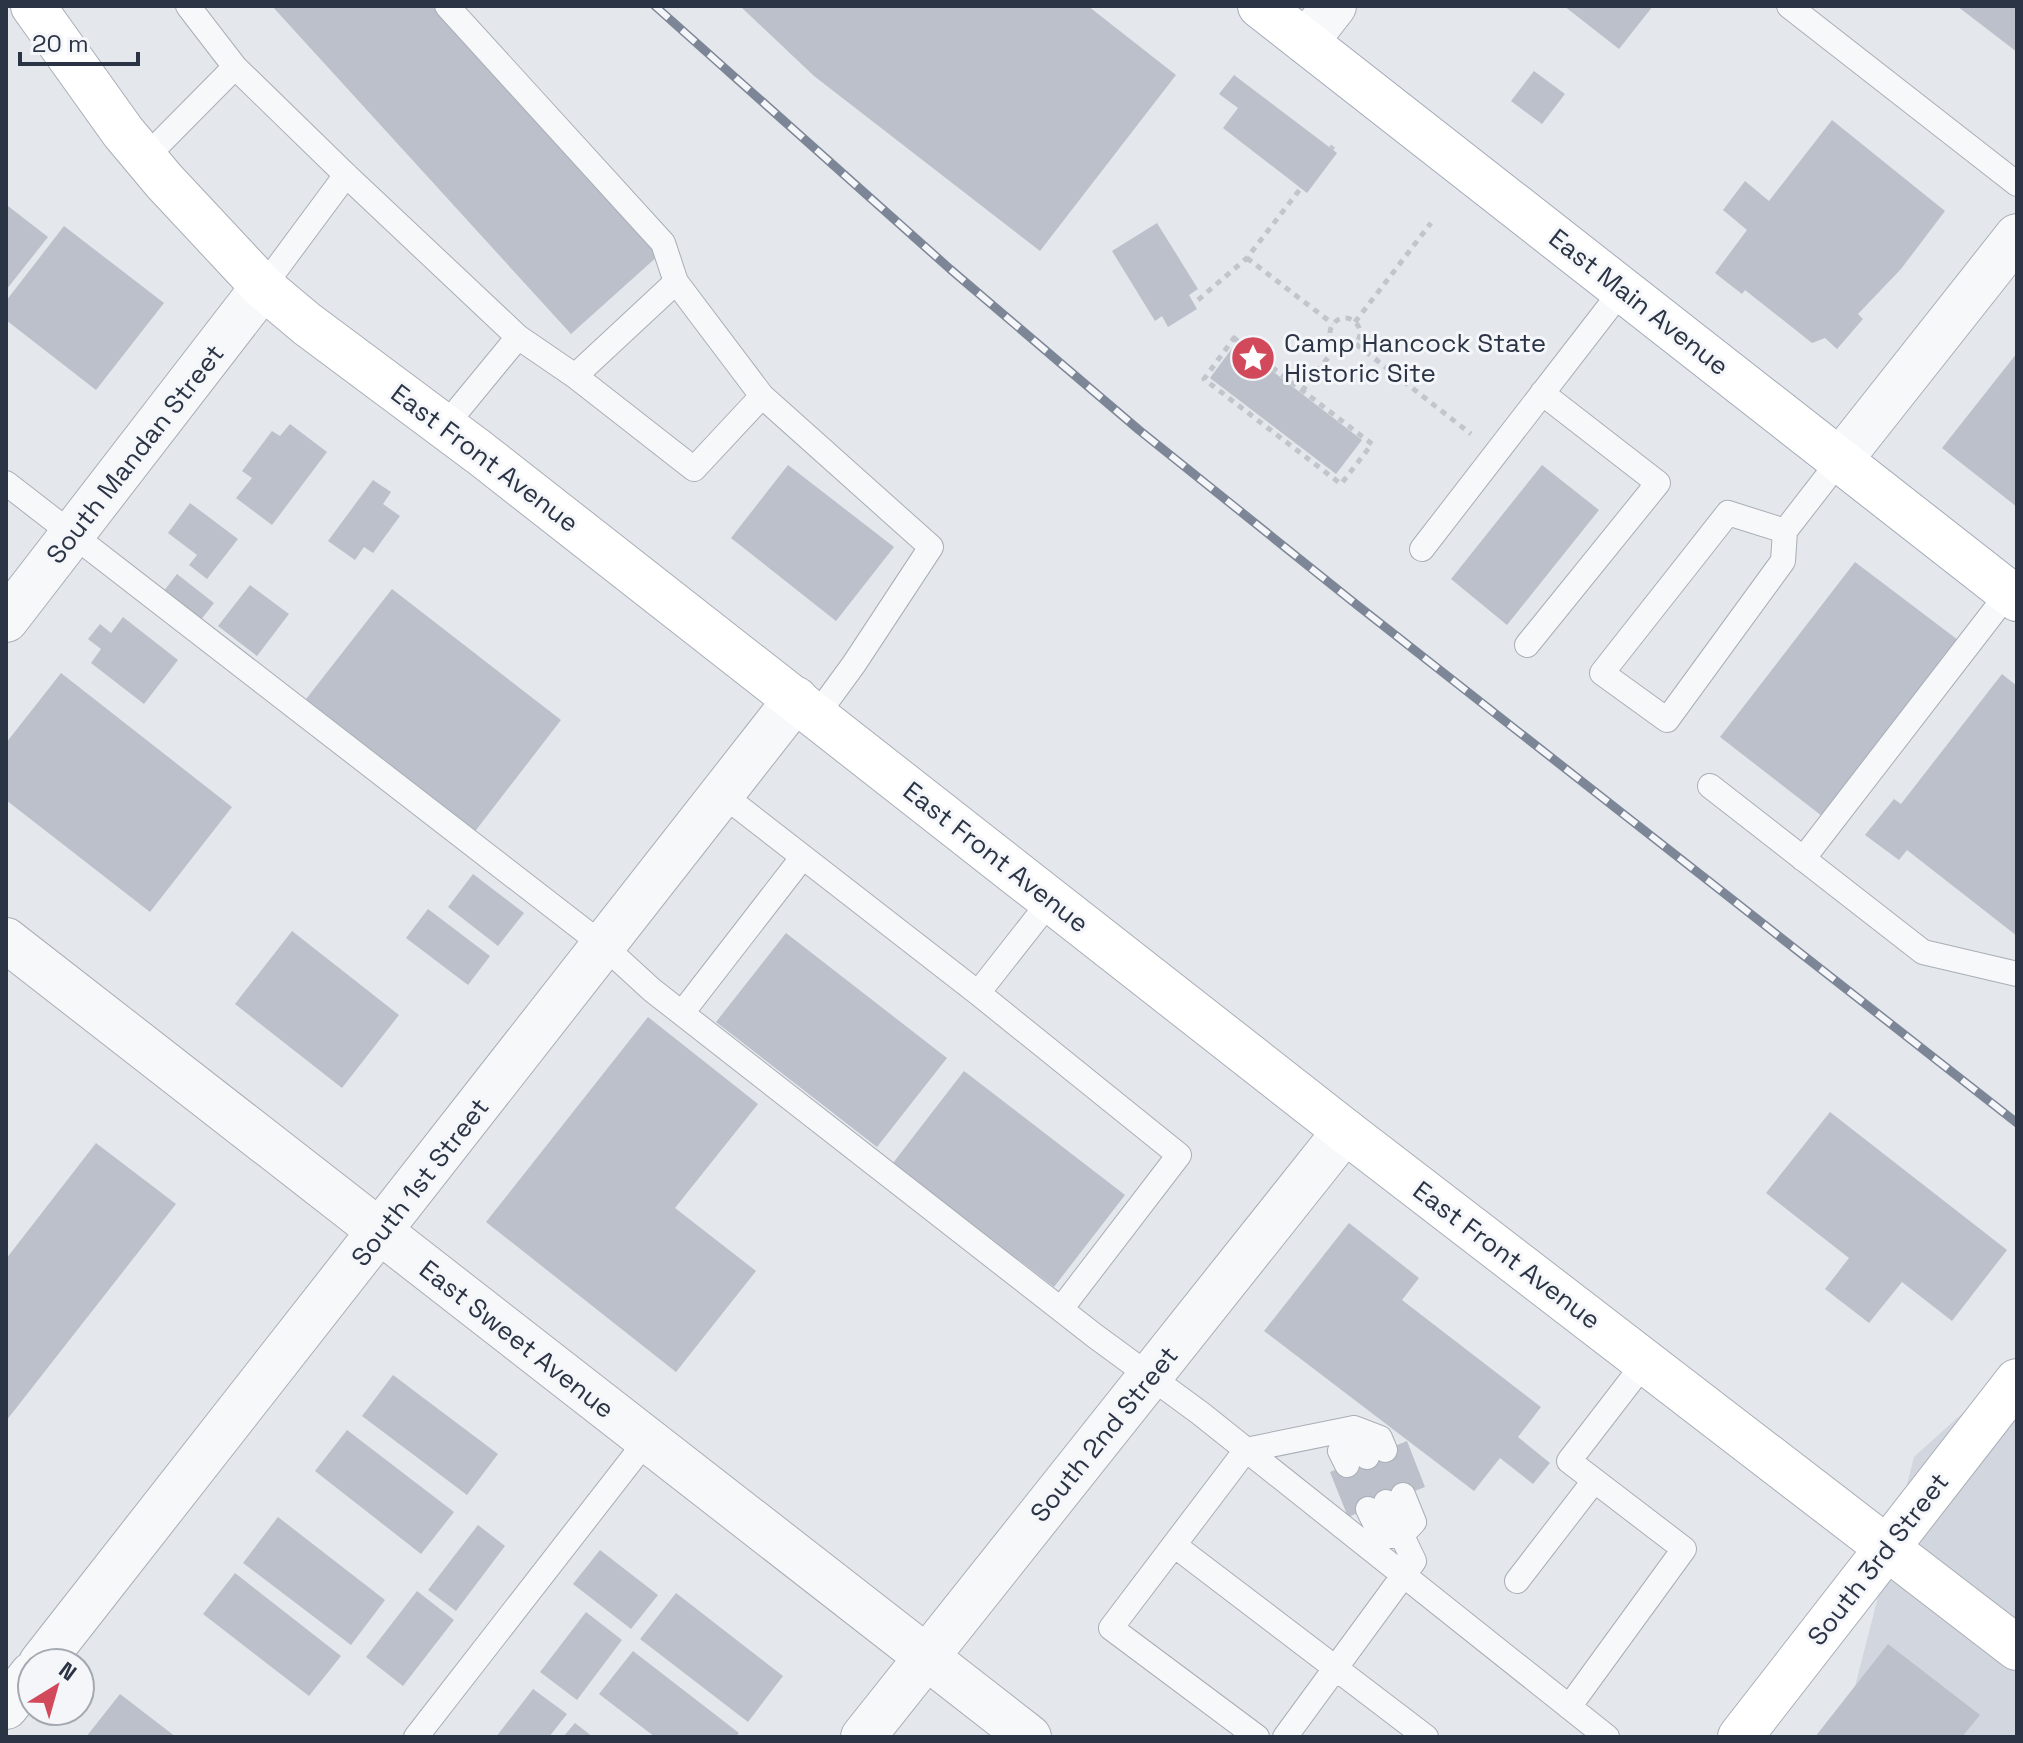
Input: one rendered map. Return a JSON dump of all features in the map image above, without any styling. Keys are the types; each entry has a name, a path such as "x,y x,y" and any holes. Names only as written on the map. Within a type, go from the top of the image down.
{"street":[{"name":"East Front Avenue","path":"33,6 81,76 145,158 263,287 806,707 1345,1131 2017,1648"},
{"name":"East Main Avenue","path":"1260,6 2013,596"},
{"path":"1306,42 1334,6"},
{"path":"1840,460 2017,236"},
{"name":"South Mandan Street","path":"6,620 263,287"},
{"name":"South 1st Street","path":"54,1647 722,794 806,707"},
{"name":"East Sweet Avenue","path":"6,940 1029,1737"},
{"name":"South 2nd Street","path":"863,1737 1345,1131"},
{"name":"South 3rd Street","path":"1740,1737 2017,1381"}],"lane":[{"path":"188,6 235,67 518,337 575,376 694,469 762,396"},
{"path":"447,6 663,243 676,282 762,396 931,547 854,664 806,707"},
{"path":"1789,6 2017,184"},
{"path":"145,158 235,67"},
{"path":"263,287 346,175"},
{"path":"575,376 676,282"},
{"path":"1422,549 1623,289"},
{"path":"444,427 518,337"},
{"path":"1527,645 1658,483 1542,393"},
{"path":"1785,531 1728,513 1602,673 1667,720 1783,561 1785,531 1840,460"},
{"path":"6,483 604,946 652,990 1246,1450 1569,1707 1593,1733"},
{"path":"1803,859 2013,596"},
{"path":"1710,786 1923,952 2017,974"},
{"path":"722,794 978,993 1179,1155 1061,1309"},
{"path":"682,1013 802,858"},
{"path":"978,993 1051,900"},
{"path":"1569,1707 1684,1549 1569,1461 1646,1361"},
{"path":"1257,1737 1111,1628 1246,1450 1354,1428 1380,1438 1366,1457 1340,1451 1354,1428"},
{"path":"416,1737 647,1440"},
{"path":"1517,1581 1594,1481"},
{"path":"1386,1502 1414,1522 1401,1536 1381,1536 1386,1502"},
{"path":"1285,1737 1414,1561 1401,1536"},
{"path":"1174,1545 1426,1737"}],"path":[{"path":"1198,300 1247,258 1301,188"},
{"path":"1355,322 1431,223"},
{"path":"1247,258 1333,324"},
{"path":"1346,318 1355,322 1360,331 1356,344 1346,348 1333,343 1329,333 1333,324 1346,318"},
{"path":"1234,338 1302,391 1372,444 1341,484 1204,379 1234,338"},
{"path":"1356,344 1475,437"},
{"path":"1302,391 1337,346"}],"shaded area":[{"path":"2017,1364 2017,1737 1842,1737 1914,1457"}],"building":[{"path":"272,6 432,6 659,255 571,334"},
{"path":"740,6 1088,6 1176,75 1040,251 814,76"},
{"path":"1564,6 1653,6 1619,49"},
{"path":"1957,6 2017,6 2017,52"},
{"path":"1534,71 1565,94 1542,124 1511,101"},
{"path":"1234,75 1337,153 1307,193 1223,128 1238,108 1219,94"},
{"path":"1832,120 1945,211 1901,269 1858,314 1863,319 1837,349 1825,338 1812,343 1745,290 1742,294 1715,273 1747,230 1723,210 1745,181 1769,201"},
{"path":"8,206 48,237 6,290 6,209"},
{"path":"1157,223 1198,289 1189,295 1197,309 1168,327 1162,316 1155,321 1112,251"},
{"path":"64,226 164,303 96,390 6,320 6,301"},
{"path":"1236,343 1362,440 1336,474 1210,378"},
{"path":"2017,353 2017,507 1942,448"},
{"path":"290,424 327,452 272,525 236,498 252,478 242,471 272,431 280,436"},
{"path":"788,465 894,547 836,621 731,538"},
{"path":"1542,465 1599,510 1507,625 1451,579"},
{"path":"373,480 391,492 383,504 400,516 373,553 364,547 355,560 328,541"},
{"path":"190,503 238,539 207,579 189,565 197,555 168,533"},
{"path":"1855,562 1958,640 1822,816 1720,737"},
{"path":"177,574 214,603 200,621 163,592"},
{"path":"250,585 289,614 257,656 218,626"},
{"path":"392,589 561,720 473,834 303,703"},
{"path":"123,617 178,660 144,704 91,663 101,649 88,639 100,624 111,633"},
{"path":"61,673 232,807 150,912 6,800 6,743"},
{"path":"2002,674 2017,686 2017,936 1907,850 1899,860 1865,835 1894,799 1901,804"},
{"path":"473,874 524,913 498,946 448,907"},
{"path":"428,909 490,956 468,985 406,938"},
{"path":"292,931 399,1015 342,1088 235,1004"},
{"path":"786,933 947,1058 877,1147 716,1022"},
{"path":"648,1017 758,1104 675,1208 756,1271 676,1372 486,1222"},
{"path":"964,1071 1125,1195 1054,1287 893,1163"},
{"path":"1830,1112 2007,1250 1952,1321 1902,1282 1869,1323 1825,1289 1849,1258 1766,1193"},
{"path":"96,1143 176,1204 6,1421 6,1259"},
{"path":"1349,1223 1419,1278 1402,1300 1541,1407 1518,1437 1550,1463 1533,1484 1500,1458 1474,1491 1264,1331"},
{"path":"393,1375 498,1454 467,1495 362,1416"},
{"path":"347,1430 454,1512 421,1554 315,1471"},
{"path":"1407,1441 1425,1487 1348,1517 1330,1472"},
{"path":"278,1517 385,1600 351,1645 243,1563"},
{"path":"478,1525 505,1546 456,1611 428,1590"},
{"path":"600,1550 658,1595 631,1629 573,1584"},
{"path":"235,1573 341,1656 309,1696 203,1614"},
{"path":"417,1591 454,1620 403,1686 366,1657"},
{"path":"676,1593 783,1676 748,1722 640,1639"},
{"path":"586,1612 622,1640 577,1700 540,1672"},
{"path":"1888,1644 1980,1715 1962,1737 1815,1737"},
{"path":"633,1651 739,1733 736,1737 655,1737 599,1694"},
{"path":"533,1689 567,1714 549,1737 496,1737"},
{"path":"120,1694 176,1737 86,1737"},
{"path":"575,1723 593,1737 563,1737"}],"railway":[{"path":"655,6 950,269 1139,430 2017,1123"}],"place":[{"name":"Camp Hancock State Historic Site","path":"1253,358"}]}
